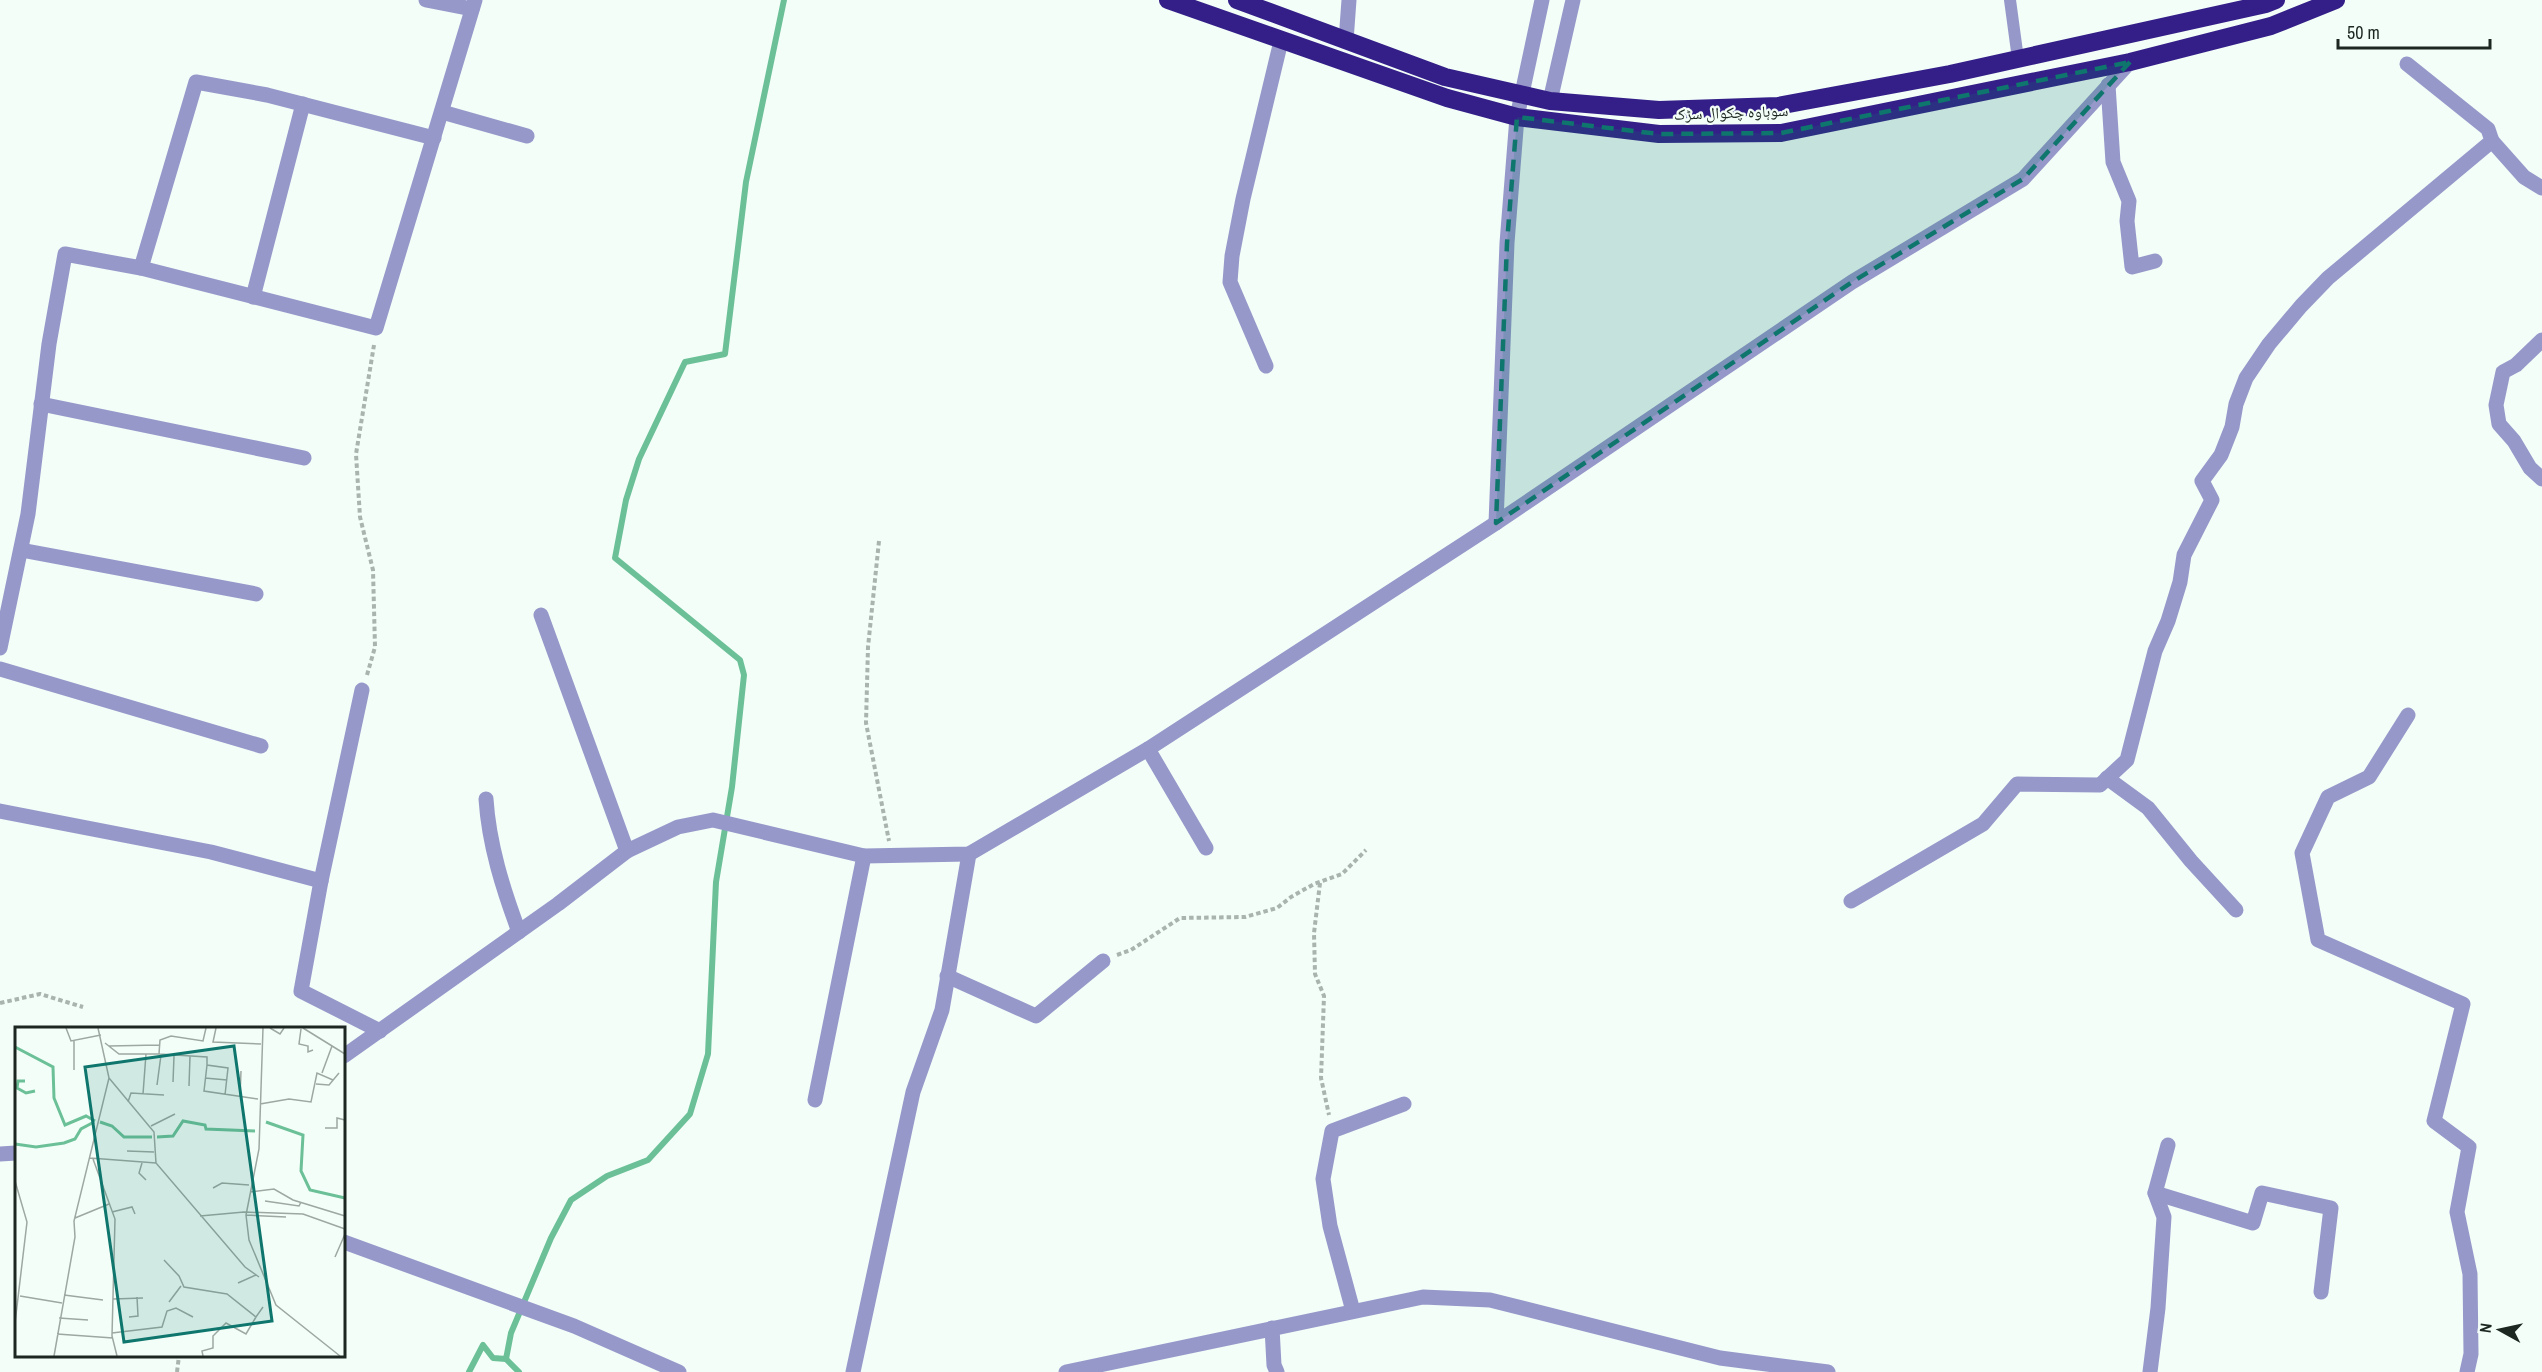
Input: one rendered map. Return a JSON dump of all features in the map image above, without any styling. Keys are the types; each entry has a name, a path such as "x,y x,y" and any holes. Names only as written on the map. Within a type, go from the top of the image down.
{"highway":[{"name":"سوہاوہ چکوال سڑک","path":"1168,0 1447,98 1517,117 1659,134 1781,133 2130,62 2271,26 2336,0"},
{"path":"1237,0 1445,77 1550,101 1659,110 1778,106 2018,59 2276,0"}],"street":[{"path":"0,648 28,514 41,404 65,254 141,268 376,328 473,5 426,0"},
{"path":"1346,41 1349,0"},
{"path":"1497,523 1507,243 1517,117 1542,0"},
{"path":"1550,101 1573,0"},
{"path":"1266,366 1230,282 1232,256 1243,199 1281,40"},
{"path":"345,1055 519,932 627,851 678,827 713,820 864,856 969,854 1149,749 1497,523 1852,282 2023,179 2130,62"},
{"path":"2407,64 2487,129 2492,141 2524,177 2542,188"},
{"path":"141,268 196,82 267,95 434,138"},
{"path":"2108,86 2113,162 2129,201 2127,221 2132,267 2155,261"},
{"path":"253,297 303,104"},
{"path":"442,112 527,136"},
{"path":"1851,901 1983,824 2017,784 2100,785 2127,759 2155,651 2169,621 2180,582 2184,555 2212,500 2202,481 2220,455 2232,427 2236,404 2246,378 2269,344 2328,278 2492,141"},
{"path":"2542,340 2516,365 2503,372 2496,405 2499,424 2514,441 2530,468 2542,479"},
{"path":"41,404 304,458"},
{"path":"21,550 256,594"},
{"path":"541,615 627,851"},
{"path":"0,669 261,746"},
{"path":"362,690 321,881 301,991 380,1031"},
{"path":"2408,715 2369,777 2328,797 2302,853 2318,940 2463,1004 2434,1121 2469,1146 2457,1212 2470,1274 2471,1354 2467,1372"},
{"path":"1149,749 1206,848"},
{"path":"2107,778 2148,808 2236,910"},
{"path":"486,799 487,817 502,888 519,932"},
{"path":"0,811 211,852 321,881"},
{"path":"853,1372 913,1092 942,1010 969,854"},
{"path":"815,1100 864,856"},
{"path":"947,976 1036,1016 1103,961"},
{"path":"1353,1311 1330,1226 1323,1179 1332,1131 1404,1104"},
{"path":"2150,1372 2158,1308 2164,1218 2155,1193 2168,1145"},
{"path":"0,1154 15,1153"},
{"path":"2155,1193 2253,1223 2262,1193 2331,1209 2322,1292"},
{"path":"345,1242 574,1326 679,1372"},
{"path":"1066,1372 1423,1296 1490,1300 1720,1358 1828,1372"},
{"path":"1272,1328 1277,1372"}],"lane":[{"path":"2010,0 2018,59"}],"path":[{"path":"362,690 375,647 373,570 360,518 356,454 373,363 376,328"},
{"path":"879,541 868,647 866,723 892,856"},
{"path":"1103,961 1131,950 1179,918 1245,917 1277,908 1291,897 1342,874 1366,850"},
{"path":"1320,882 1314,933 1315,974 1324,996 1321,1078 1332,1131"},
{"path":"0,1003 40,994 83,1007"},
{"path":"177,1372 179,1357"}],"highlighted area":[{"path":"2130,62 2023,179 1852,282 1496,523 1507,243 1517,117 1659,134 1781,133"}],"waterway":[{"path":"469,1372 483,1345 493,1358 506,1359 511,1333 551,1238 571,1200 607,1176 648,1160 690,1114 708,1054 716,882 732,787 744,675 740,660 615,558 626,500 639,459 685,362 725,354 746,182 784,0"},
{"path":"506,1359 519,1372"}]}
